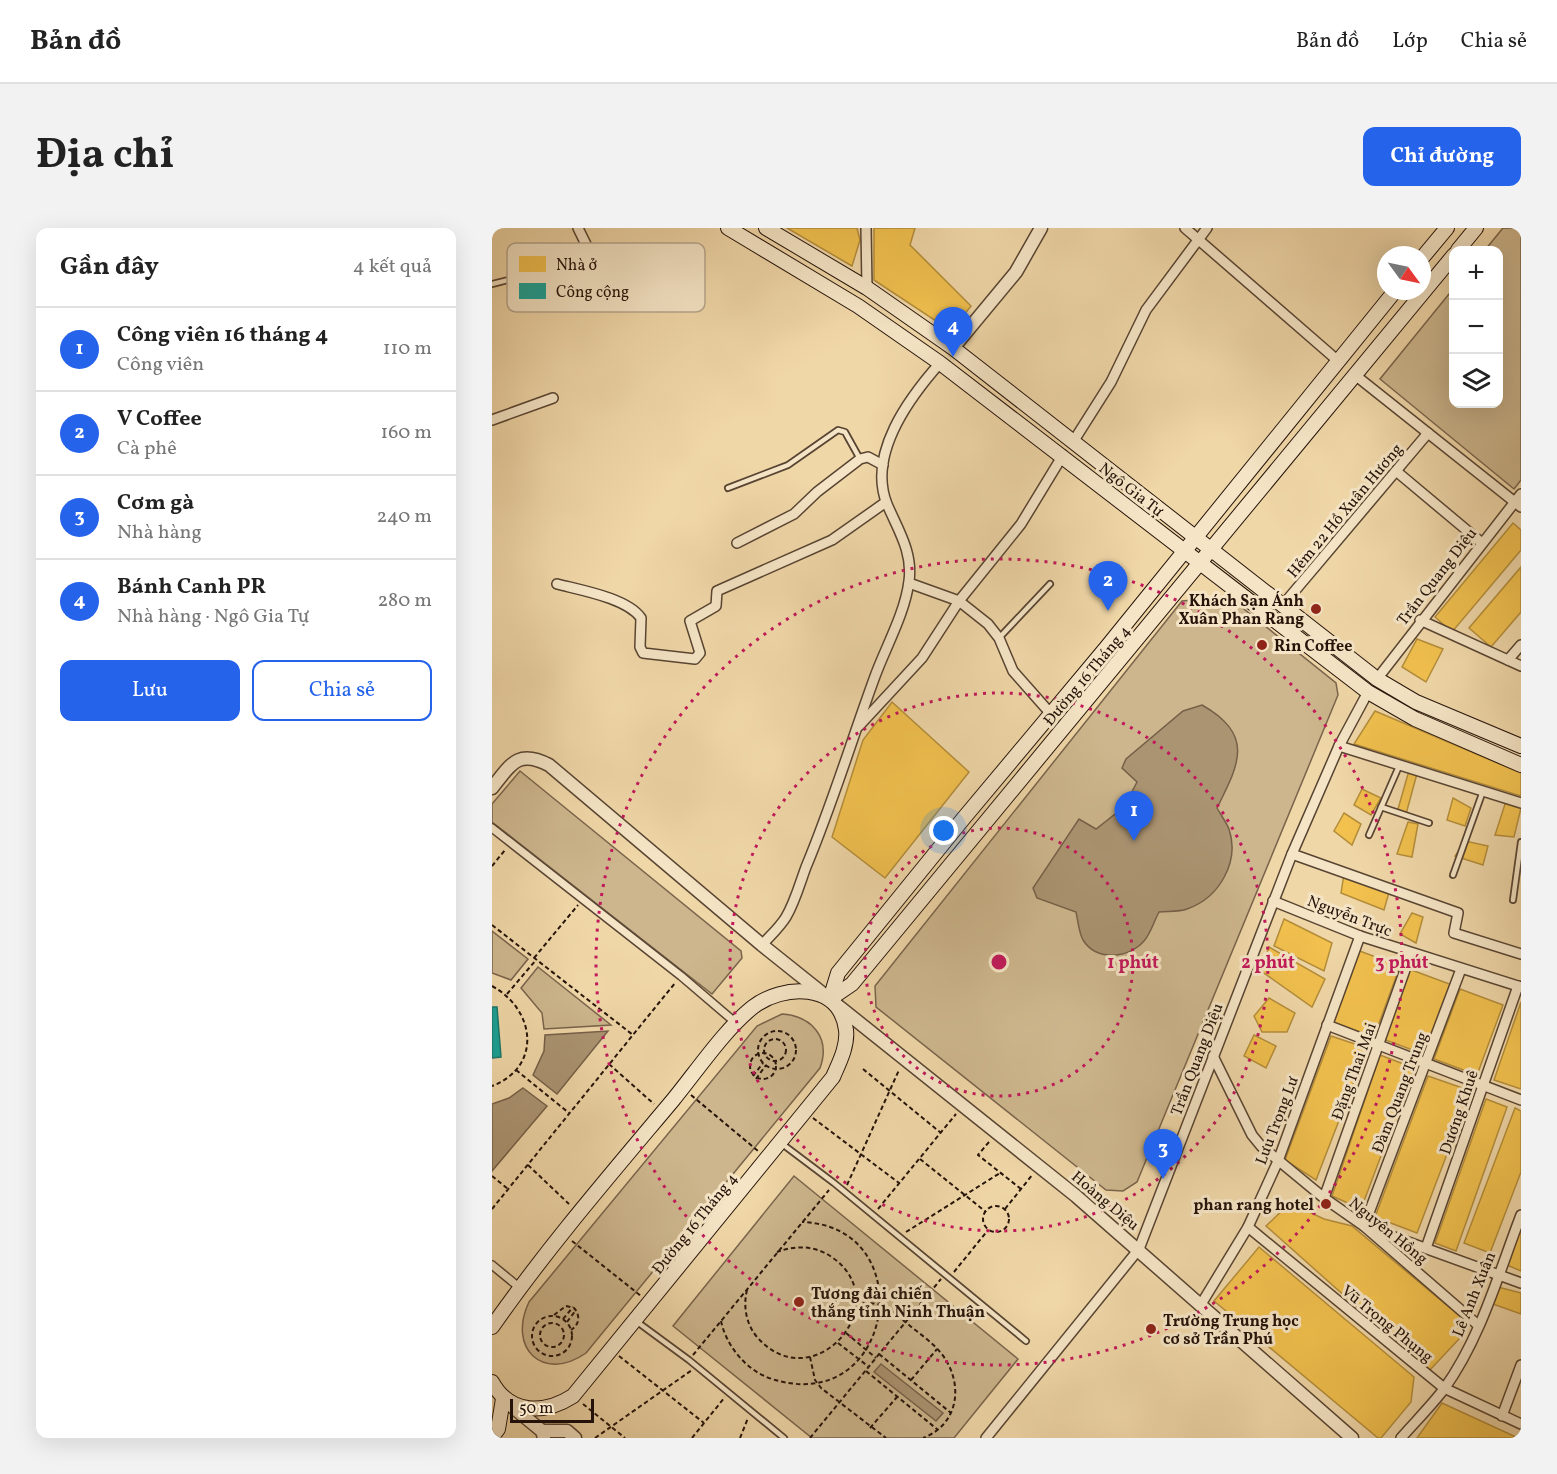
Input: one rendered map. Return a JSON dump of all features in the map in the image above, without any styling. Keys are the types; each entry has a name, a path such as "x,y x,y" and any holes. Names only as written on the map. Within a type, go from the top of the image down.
{"main road":[{"name":"Ngô Gia Tự","path":"728,228 858,306 940,363 1063,455 1368,692 1414,719 1521,765"},
{"name":"Ngô Gia Tự","path":"766,228 867,288 953,348 1377,679 1416,702 1521,746"},
{"path":"1431,247 1447,228"},
{"path":"1461,246 1476,228"},
{"name":"Đường 16 Tháng 4","path":"830,999 852,984 1449,261"},
{"path":"1431,272 1436,276"},
{"path":"858,306 867,288"},
{"name":"Đường 16 Tháng 4","path":"830,999 838,973 1106,648 1387,300"},
{"path":"940,363 953,348"},
{"path":"1337,360 1355,375"},
{"path":"1063,455 1073,442"},
{"path":"1106,648 1121,659"},
{"path":"1368,692 1377,679"},
{"path":"1013,760 1028,771"},
{"path":"963,819 978,831"},
{"path":"492,1327 563,1234 736,1024 753,1007 784,991 815,992 830,999"},
{"name":"Đường 16 Tháng 4","path":"498,1402 542,1410 557,1406 573,1396 636,1321 832,1077 845,1046 846,1030 840,1013 830,999"},
{"path":"492,1382 498,1402 498,1429 492,1437"}],"street":[{"path":"578,228 586,243"},
{"path":"866,228 867,288"},
{"path":"953,348 1016,272 1041,228"},
{"path":"1073,442 1102,398 1146,310 1207,228"},
{"path":"1187,229 1337,360"},
{"path":"762,945 786,917 827,817 855,730 909,583 908,552 886,502 883,465 893,432 911,398 940,363"},
{"path":"1355,375 1428,434 1519,501"},
{"path":"492,420 553,398"},
{"name":"Hẻm 22 Hồ Xuân Hương","path":"1282,606 1428,434"},
{"path":"855,730 922,658 958,601 1021,524 1063,455"},
{"path":"737,543 794,514 817,492 860,459 868,457 883,465"},
{"path":"1396,471 1482,543"},
{"name":"Trần Quang Diệu","path":"1377,679 1420,620 1519,501"},
{"path":"557,584 597,594 635,611 641,618 640,647 643,653 695,659 700,653 690,621 716,606 717,591 832,540 886,502"},
{"path":"909,583 958,601 982,619 999,638 1014,671 1051,714"},
{"path":"1420,620 1521,666"},
{"path":"1508,660 1521,645"},
{"name":"Trần Quang Diệu","path":"986,1438 1139,1249 1292,854 1340,746 1368,692"},
{"path":"1340,746 1521,803"},
{"name":"Hoàng Diệu","path":"492,788 509,766 521,758 534,757 549,765 762,945 962,1107 1040,1166 1139,1249 1200,1306 1352,1438"},
{"path":"492,828 681,976 736,1024"},
{"path":"1292,854 1458,913 1454,933 1521,954"},
{"name":"Nguyễn Trực","path":"1273,901 1360,936 1519,987"},
{"name":"Lưu Trọng Lư","path":"1200,1306 1248,1227 1278,1161 1360,936"},
{"name":"Đặng Thai Mai","path":"1324,1198 1411,953"},
{"name":"Đàm Quang Trung","path":"1364,1226 1461,969"},
{"name":"Dương Khuê","path":"1426,1248 1519,987"},
{"path":"1327,1025 1521,1100"},
{"name":"Nguyên Hồng","path":"1213,1056 1252,1135 1278,1161 1364,1226 1478,1325"},
{"name":"Lê Anh Xuân","path":"1401,1438 1444,1389 1478,1325 1521,1215"},
{"path":"1364,1226 1521,1283"},
{"name":"Vũ Trọng Phụng","path":"1248,1227 1444,1389 1521,1424"},
{"path":"492,1264 520,1288"},
{"path":"1502,1416 1521,1365"},
{"path":"492,1389 498,1402 543,1435 567,1431 575,1438"}],"lane":[{"path":"492,284 507,280"},
{"path":"728,488 788,465 838,430 844,432 860,459"},
{"path":"999,638 1050,584"},
{"path":"1369,835 1400,764"},
{"path":"1453,875 1483,791"},
{"path":"1381,807 1429,823"},
{"path":"1513,900 1521,842"},
{"path":"780,1142 844,1191 1026,1341"},
{"path":"636,1321 689,1360 783,1438"}],"path":[{"path":"492,866 511,843"},
{"path":"507,994 583,899"},
{"path":"492,925 633,1035"},
{"path":"492,1209 681,976"},
{"path":"492,986 507,994 519,1007 528,1039 524,1056 516,1070 502,1083 492,1086"},
{"path":"775,1032 776,1038"},
{"path":"754,1077 751,1064 759,1053 762,1039 775,1032 788,1035 796,1048"},
{"path":"783,1041 788,1035"},
{"path":"776,1038 783,1041 787,1049 784,1057 776,1061 770,1060 764,1052 767,1042 776,1038"},
{"path":"762,1039 767,1042"},
{"path":"787,1049 796,1048"},
{"path":"754,1077 767,1078 776,1069 791,1063 796,1048"},
{"path":"759,1053 772,1054 776,1061 776,1069"},
{"path":"759,1053 764,1064 776,1069"},
{"path":"784,1057 791,1063"},
{"path":"844,1191 904,1059"},
{"path":"609,1064 663,1112"},
{"path":"754,1077 764,1064"},
{"path":"863,1069 941,1133"},
{"path":"516,1070 569,1113"},
{"path":"682,1089 767,1158"},
{"path":"873,1215 962,1107"},
{"path":"805,1112 899,1183"},
{"path":"997,1132 978,1155 1021,1189"},
{"path":"919,1159 986,1212"},
{"path":"528,1165 580,1214"},
{"path":"1005,1209 1040,1166"},
{"path":"899,1236 1000,1173"},
{"path":"492,1176 508,1189"},
{"path":"689,1360 834,1183"},
{"path":"996,1206 1005,1209 1010,1220 1006,1228 999,1232 988,1230 983,1221 986,1212 996,1206"},
{"path":"722,1321 724,1333 738,1357 760,1375 787,1384 817,1383 841,1373 858,1359 876,1333 881,1305 879,1282 869,1259 852,1240 830,1227 802,1222"},
{"path":"810,1438 905,1322 988,1230"},
{"path":"563,1234 650,1303"},
{"path":"747,1290 746,1316 753,1332 764,1345 779,1354 796,1358 810,1357 838,1343 853,1321 855,1304 852,1283 843,1266 828,1254 810,1247 791,1248 777,1252"},
{"path":"855,1304 881,1305 905,1322 937,1349 955,1379 956,1395 951,1413 938,1430 923,1438"},
{"path":"573,1307 579,1321 571,1332 567,1348 555,1355 540,1351 533,1338 537,1323 552,1316 560,1309 573,1307"},
{"path":"563,1320 573,1307"},
{"path":"566,1322 576,1310"},
{"path":"552,1316 566,1322 571,1332"},
{"path":"551,1323 552,1316"},
{"path":"551,1323 559,1326 564,1334 561,1343 554,1347 545,1344 540,1337 542,1328 551,1323"},
{"path":"564,1334 571,1332"},
{"path":"845,1333 876,1358"},
{"path":"533,1338 540,1337"},
{"path":"838,1343 868,1367"},
{"path":"540,1351 545,1344"},
{"path":"554,1347 555,1355"},
{"path":"911,1380 937,1349"},
{"path":"611,1351 704,1423"},
{"path":"879,1354 951,1413"},
{"path":"810,1357 817,1383 870,1428 886,1438"},
{"path":"595,1438 696,1367"},
{"path":"865,1371 938,1430"},
{"path":"692,1438 728,1393"},
{"path":"573,1396 625,1438"},
{"path":"870,1428 897,1396"},
{"path":"740,1438 751,1411"}],"shaded area":[{"path":"1503,228 1521,228 1521,480 1514,489 1380,379 1449,294 1449,408 1503,408 1503,246 1488,246"},
{"path":"1229,597 1336,683 1338,695 1137,1182 1123,1191 1106,1190 876,1007 875,986 1182,601"},
{"path":"1202,705 1219,716 1236,739 1238,751 1236,764 1217,808 1229,829 1232,841 1229,866 1217,888 1198,904 1184,910 1159,912 1149,934 1138,947 1122,954 1096,952 1083,940 1076,912 1037,898 1033,888 1079,819 1096,829 1124,807 1137,782 1122,768 1126,759 1183,711"},
{"path":"520,771 741,951 742,958 712,994 492,822 492,804"},
{"path":"492,931 528,959 511,980 492,973"},
{"path":"538,967 611,1025 544,1029 542,1013 521,988"},
{"path":"782,1014 802,1019 816,1030 823,1047 820,1068 586,1353 570,1361 556,1364 543,1362 533,1356 526,1346 523,1334 523,1319 529,1302 757,1026"},
{"path":"608,1031 557,1094 533,1075 544,1051 545,1035"},
{"path":"523,1088 547,1106 492,1171 492,1104 509,1098"},
{"path":"794,1176 1018,1359 954,1438 812,1438 673,1326"},
{"path":"881,1364 943,1413 936,1421 874,1372"}],"building: Nhà ở":[{"path":"787,228 857,228 860,240 852,266"},
{"path":"874,228 915,228 910,245 971,306 951,331 874,280"},
{"path":"1513,523 1521,530 1521,550 1452,632 1435,617"},
{"path":"1521,567 1521,612 1491,647 1469,628"},
{"path":"1417,639 1443,649 1426,682 1402,667"},
{"path":"892,702 969,772 885,878 832,837 863,740"},
{"path":"1375,711 1521,773 1521,796 1354,744"},
{"path":"1418,770 1406,814 1398,809 1408,774"},
{"path":"1362,789 1381,798 1371,815 1354,805"},
{"path":"1453,798 1471,808 1465,826 1447,820"},
{"path":"1506,801 1521,808 1514,837 1495,835"},
{"path":"1344,813 1361,824 1352,845 1334,831"},
{"path":"1408,822 1418,824 1412,857 1397,854"},
{"path":"1465,841 1488,846 1483,865 1455,856"},
{"path":"1344,874 1390,889 1384,910 1341,893"},
{"path":"1412,913 1423,917 1416,943 1400,934"},
{"path":"1284,919 1332,943 1324,971 1274,946"},
{"path":"1269,947 1325,979 1312,1007 1261,971"},
{"path":"1357,950 1400,966 1374,1037 1331,1021"},
{"path":"1409,969 1452,985 1426,1055 1383,1039"},
{"path":"1460,989 1503,1005 1477,1075 1434,1059"},
{"path":"1269,998 1295,1013 1287,1032 1262,1032 1254,1016"},
{"path":"1521,1002 1521,1089 1494,1080"},
{"path":"1254,1035 1276,1046 1266,1068 1244,1056"},
{"path":"1331,1036 1367,1048 1316,1180 1285,1160"},
{"path":"1380,1055 1414,1068 1361,1209 1332,1196"},
{"path":"1428,1076 1471,1091 1417,1233 1375,1217"},
{"path":"1486,1099 1507,1107 1456,1251 1435,1243"},
{"path":"1515,1108 1521,1111 1521,1172 1490,1253 1464,1243"},
{"path":"1290,1203 1324,1219 1352,1226 1462,1318 1460,1338 1429,1371 1266,1226"},
{"path":"1521,1228 1521,1271 1507,1265"},
{"path":"1259,1247 1414,1377 1411,1402 1381,1438 1378,1438 1214,1301"},
{"path":"1494,1286 1521,1293 1521,1314 1490,1303"},
{"path":"1442,1403 1518,1438 1417,1438"}],"building: Công cộng":[{"path":"492,1007 497,1007 501,1057 492,1058"}],"place":[{"name":"Bánh Canh PR","path":"953,357"},
{"name":"Khách Sạn Ánh Xuân Phan Rang","path":"1316,609"},
{"name":"V Coffee","path":"1108,611"},
{"name":"Rin Coffee","path":"1262,645"},
{"name":"Công viên 16 tháng 4","path":"1134,841"},
{"name":"Cơm gà","path":"1163,1179"},
{"name":"phan rang hotel","path":"1326,1204"},
{"name":"Tượng đài chiến thắng tỉnh Ninh Thuận","path":"799,1302"},
{"name":"Trường Trung học cơ sở Trần Phú","path":"1151,1329"}]}
